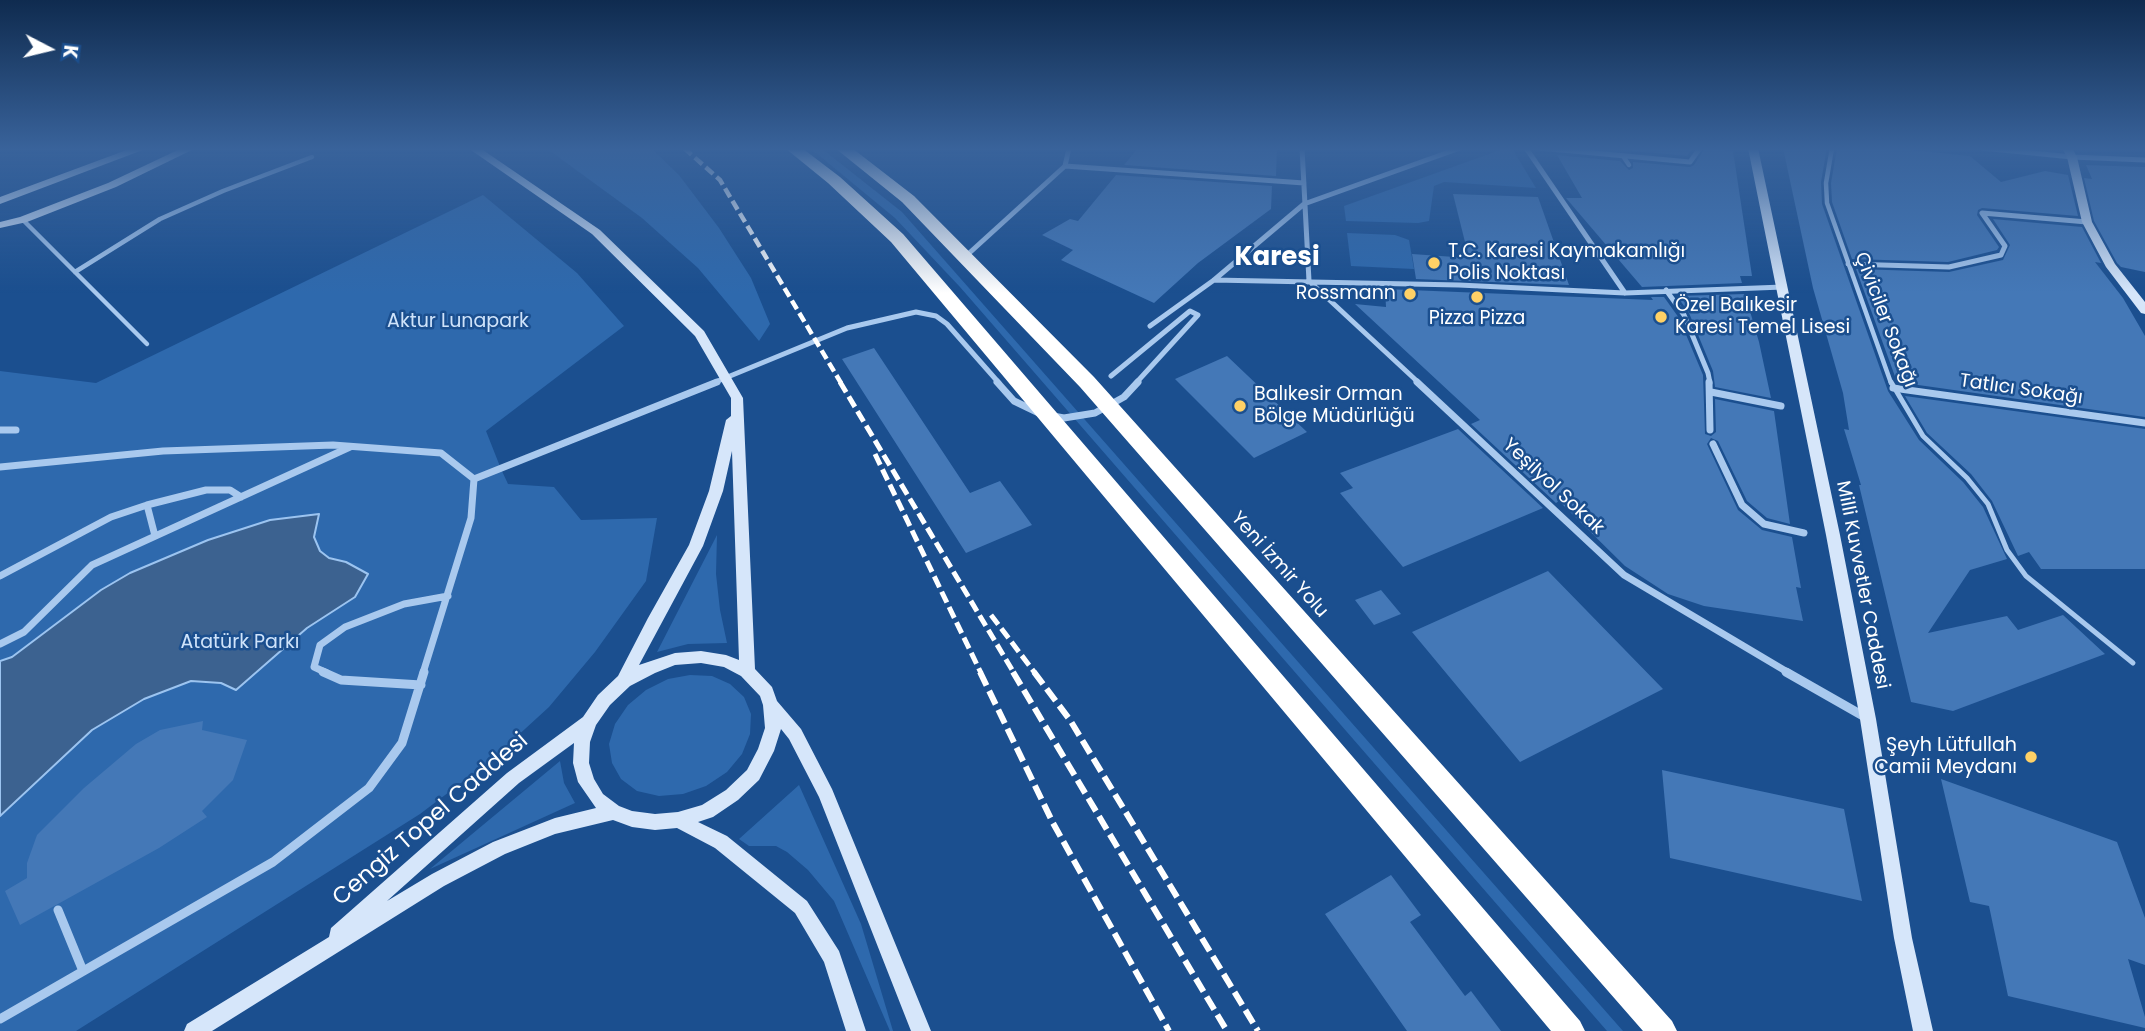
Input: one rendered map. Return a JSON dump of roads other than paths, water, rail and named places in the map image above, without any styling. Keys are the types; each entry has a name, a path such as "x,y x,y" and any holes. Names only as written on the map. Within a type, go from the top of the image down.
{"highway":[{"path":"852,196 897,238 1570,1031"},
{"name":"Yeni İzmir Yolu","path":"904,196 1087,382 1662,1031"}],"main road":[{"path":"0,225 23,220 84,196"},
{"path":"543,196 596,232 700,334 737,398 747,671 762,686 771,705 795,734 826,794 921,1031"},
{"name":"Milli Kuvvetler Caddesi","path":"1763,196 1868,719 1903,938 1923,1031"},
{"path":"2080,196 2087,222 2110,265 2145,310"},
{"name":"Cengiz Topel Caddesi","path":"624,681 653,622 696,546 716,491 737,398"},
{"name":"Cengiz Topel Caddesi","path":"747,671 726,660 701,657 675,659 624,681 604,700 589,722 582,742 581,763 586,782 597,799 613,812 632,819 654,822 678,820 707,811 732,795 753,775 766,751 773,728 771,705"},
{"name":"Cengiz Topel Caddesi","path":"307,960 513,778 589,722"},
{"name":"Cengiz Topel Caddesi","path":"194,1031 438,880 499,848 555,826 613,812"},
{"path":"678,820 721,842 802,907 832,958 856,1031"}],"street":[{"path":"966,256 1032,196"},
{"path":"1304,196 1310,281"},
{"path":"1150,326 1214,280 1304,204 1326,196"},
{"path":"1559,196 1625,293"},
{"path":"1848,264 1949,267 2001,255 2005,246 1982,213 2087,222"},
{"path":"1214,280 1625,293 1783,287"},
{"name":"Yeşilyol Sokak","path":"1310,281 1624,575 1694,619 1868,719"},
{"path":"1666,290 1684,314 1700,351 1711,392 1710,430"},
{"path":"474,479 586,436 847,328 916,312 936,316 947,324 1014,401 1037,414 1064,418 1095,413 1124,397 1198,315 1190,311 1111,376"},
{"name":"Tatlıcı Sokağı","path":"1893,388 2145,423"},
{"path":"1711,392 1781,406"},
{"path":"0,430 16,430"},
{"path":"1713,444 1742,505 1765,524 1804,533"},
{"path":"0,467 163,451 351,447 441,453 474,479"},
{"path":"0,644 24,632 92,565 351,447"},
{"path":"0,1019 273,862 369,788 402,743 471,518 474,479"},
{"path":"0,576 111,517 206,490 230,490 241,496"},
{"path":"146,506 155,536"},
{"path":"421,685 341,680 314,667 320,645 345,627 404,604 448,596"},
{"path":"58,910 83,971"}],"lane":[{"path":"75,272 160,219 211,196"},
{"name":"Çiviciler Sokağı","path":"1827,196 1893,388 1923,436 1967,478 1988,504 2007,550 2026,576 2133,663"},
{"path":"23,220 147,344"}],"railway":[{"path":"730,196 841,383"},
{"path":"840,382 1014,673"},
{"path":"875,454 981,673"},
{"path":"991,615 1035,673"},
{"path":"980,672 1053,823 1169,1031"},
{"path":"1013,672 1227,1031"},
{"path":"1034,672 1070,720 1258,1031"}],"place":[{"name":"T.C. Karesi Kaymakamlığı Polis Noktası","path":"1434,263"},
{"name":"Rossmann","path":"1410,294"},
{"name":"Pizza Pizza","path":"1477,297"},
{"name":"Özel Balıkesir Karesi Temel Lisesi","path":"1661,317"},
{"name":"Balıkesir Orman Bölge Müdürlüğü","path":"1240,406"},
{"name":"Şeyh Lütfullah Camii Meydanı","path":"2031,757"}],"district":[{"name":"Karesi","path":"1277,258"}],"park label":[{"name":"Aktur Lunapark","path":"458,322"},
{"name":"Atatürk Parkı","path":"240,643"}]}
